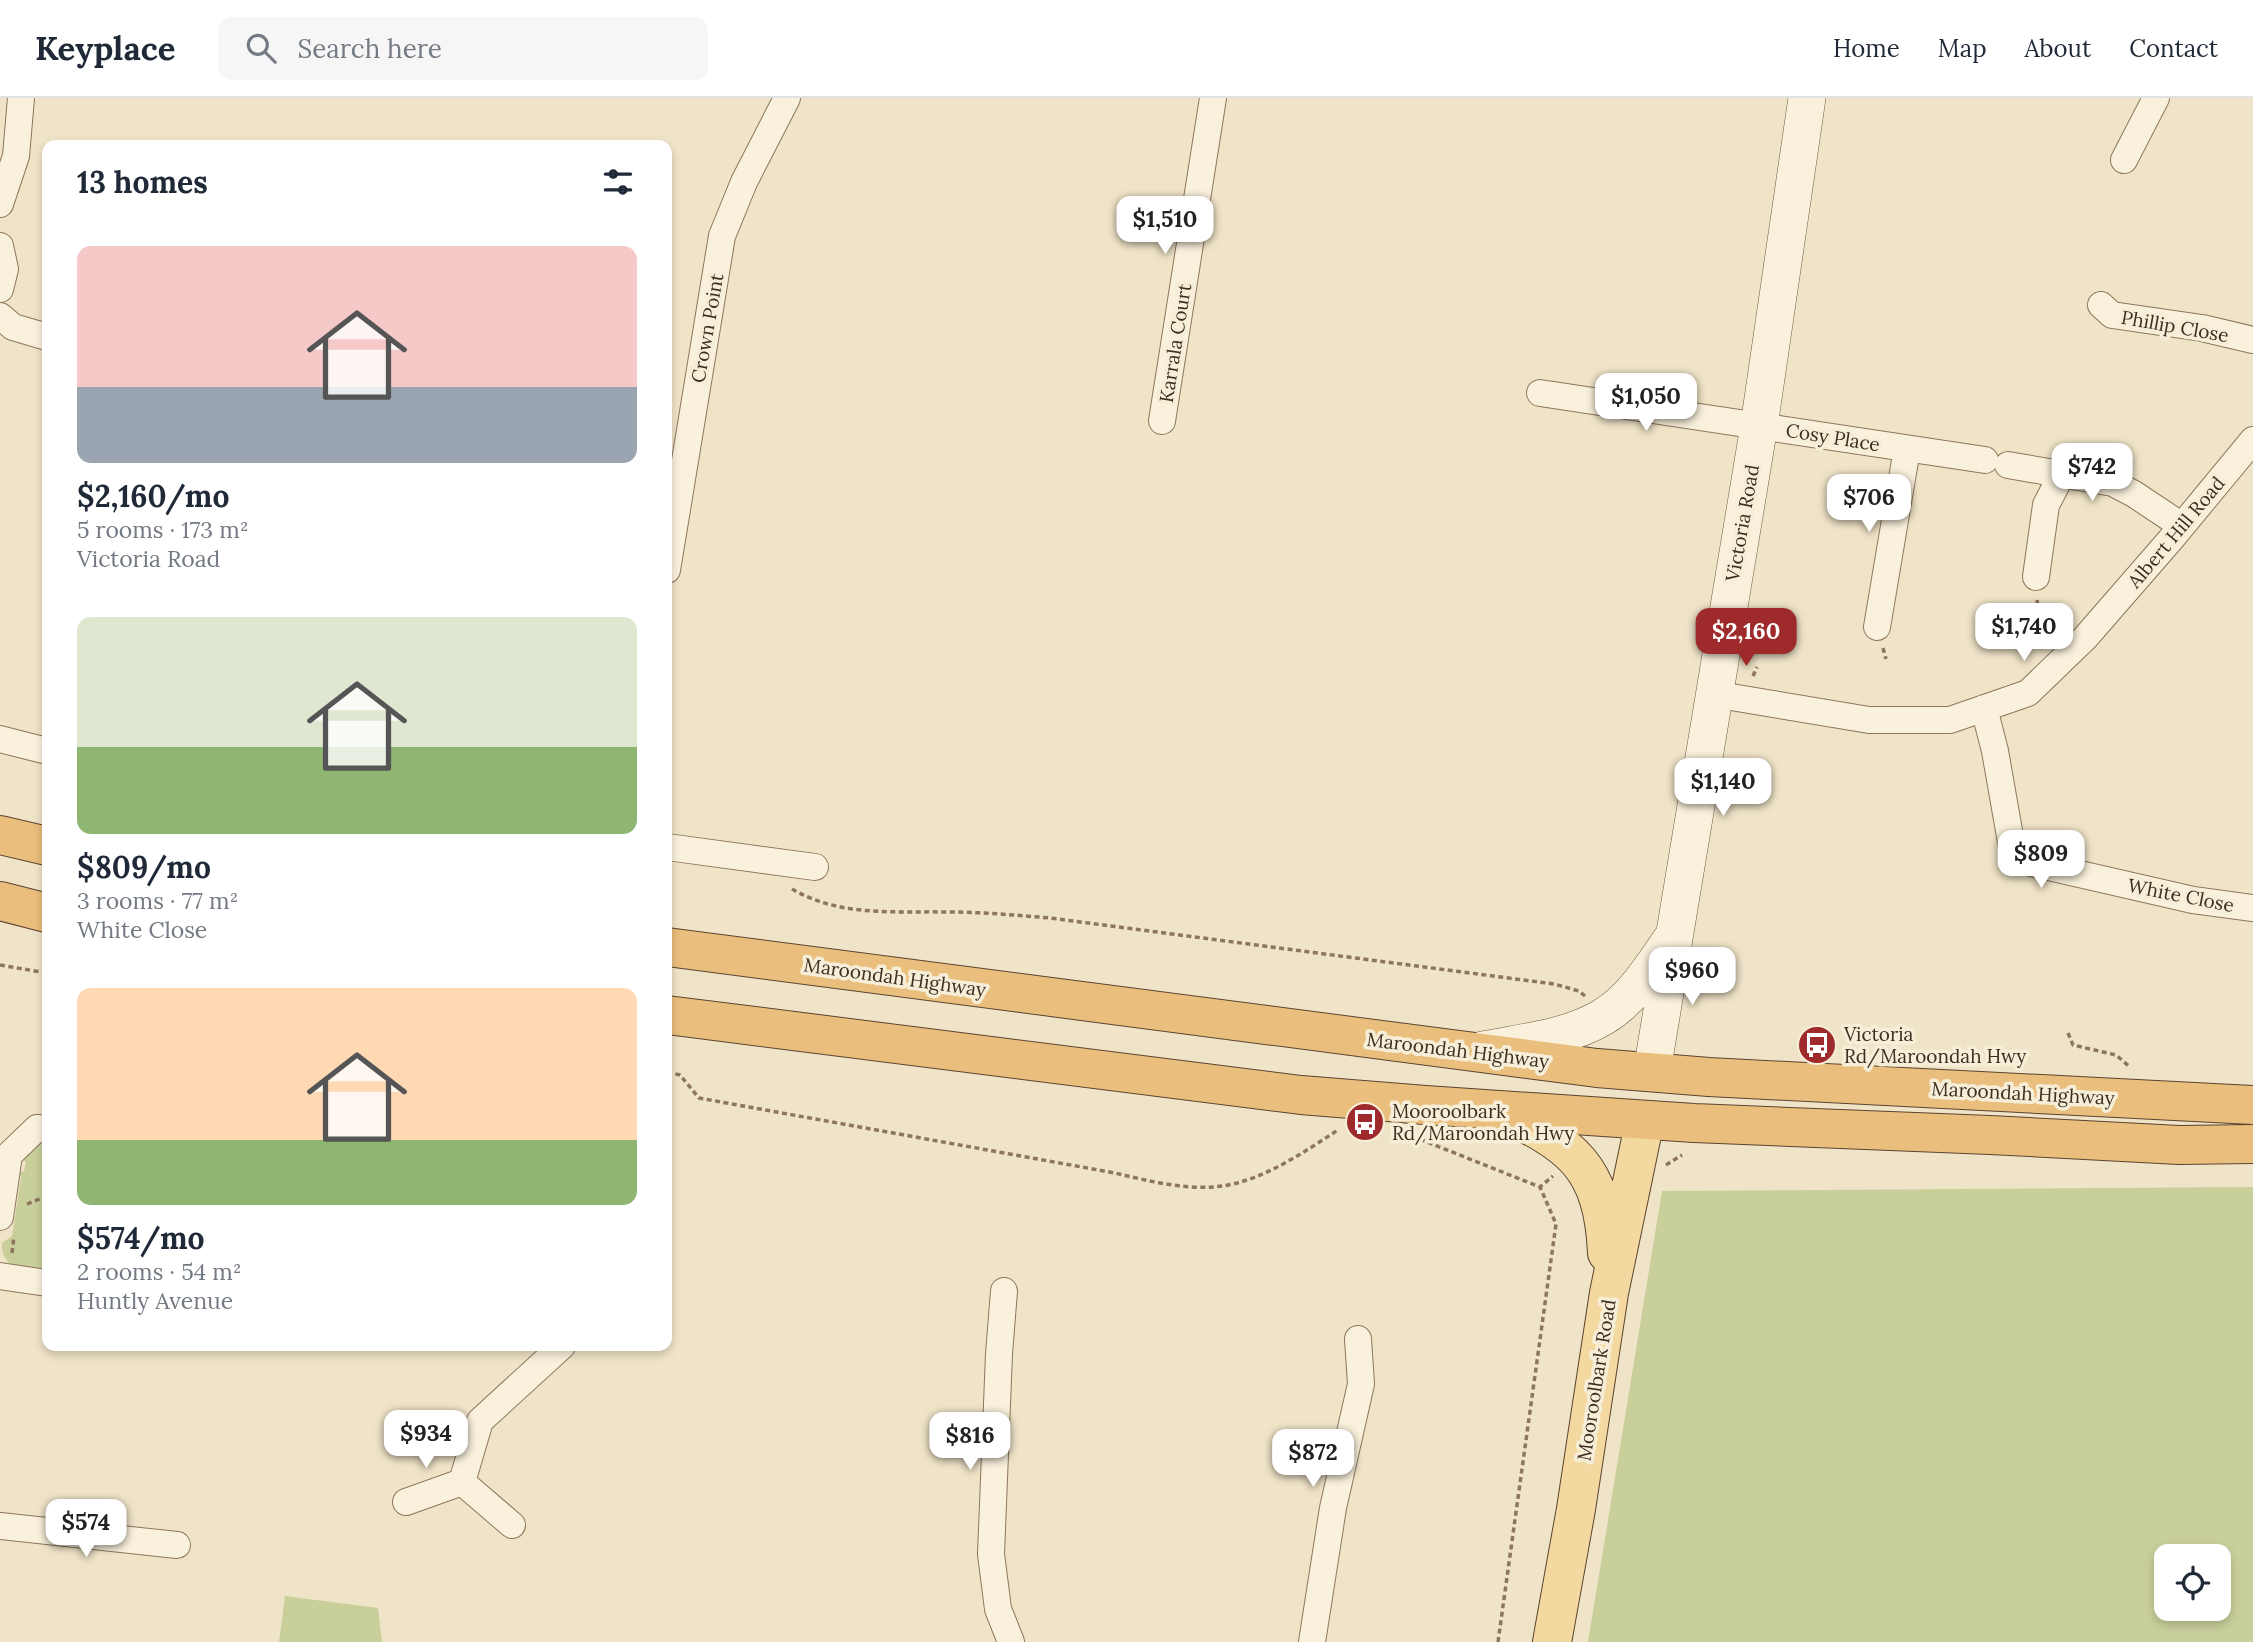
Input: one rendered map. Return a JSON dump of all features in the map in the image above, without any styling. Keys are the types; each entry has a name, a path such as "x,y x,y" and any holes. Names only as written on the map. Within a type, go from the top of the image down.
{"highway":[{"path":"0,835 42,845"},
{"path":"0,901 42,912"},
{"name":"Maroondah Highway","path":"672,948 1597,1068 1709,1077 2253,1105"},
{"path":"672,1016 1301,1095 1645,1120 2179,1145 2253,1144"},
{"path":"1645,1120 1652,1071"}],"main road":[{"name":"Victoria Road","path":"1652,1071 1759,426 1807,98"},
{"path":"1476,1052 1579,1029 1606,1016 1629,996 1647,975 1675,933"},
{"path":"1496,1109 1542,1130 1576,1158 1586,1170 1603,1208 1609,1293"},
{"name":"Mooroolbark Road","path":"1552,1642 1576,1509 1609,1293 1645,1120"}],"street":[{"path":"0,138 19,98"},
{"path":"0,204 16,156 19,98"},
{"name":"Crown Point","path":"672,540 722,236 744,182 787,98"},
{"name":"Karrala Court","path":"1162,421 1213,98"},
{"path":"2124,160 2156,98"},
{"path":"0,246 5,269 0,289"},
{"name":"Phillip Close","path":"2101,305 2112,315 2202,328 2253,340"},
{"path":"0,316 13,327 42,336"},
{"name":"Cosy Place","path":"1540,393 2113,483 2182,526"},
{"name":"Albert Hill Road","path":"1713,694 1868,720 1950,720 2028,693 2085,638 2253,440"},
{"name":"Cosy Place","path":"1877,627 1908,449"},
{"path":"2036,577 2046,505 2062,474"},
{"name":"White Close","path":"1984,708 1995,751 2014,859 2193,900 2253,908"},
{"path":"0,739 42,750"},
{"path":"672,848 815,867"},
{"path":"0,1217 9,1155 37,1128 42,1128"},
{"path":"0,1276 42,1282"},
{"path":"1003,1291 991,1554 998,1609 1011,1642"},
{"path":"1312,1642 1333,1508 1361,1384 1358,1339"},
{"path":"462,1482 480,1421 557,1351"},
{"path":"405,1502 462,1482"},
{"path":"462,1482 512,1525"},
{"path":"0,1526 177,1545"}],"path":[{"path":"1752,678 1757,667"},
{"path":"784,863 782,878 793,890 821,903 862,912 992,912 1050,918 1554,984 1579,991 1606,1016"},
{"path":"0,965 42,972"},
{"path":"2068,1034 2073,1045 2116,1055 2130,1067"},
{"path":"672,1073 680,1075 699,1098 1151,1181 1194,1186 1222,1186 1253,1177 1314,1146 1346,1126"},
{"path":"1405,1133 1540,1186 1556,1224 1498,1642"},
{"path":"1540,1186 1576,1158"}],"green space":[{"path":"42,1137 42,1274 17,1268 6,1259 3,1252 2,1243 12,1236 21,1177 16,1173 24,1171 26,1162 14,1154"},
{"path":"2253,1187 2253,1642 1588,1642 1662,1191"},
{"path":"285,1596 378,1608 382,1642 279,1642"}],"place":[{"name":"Victoria Rd/Maroondah Hwy","path":"1817,1045"},
{"name":"Mooroolbark Rd/Maroondah Hwy","path":"1365,1122"}]}
